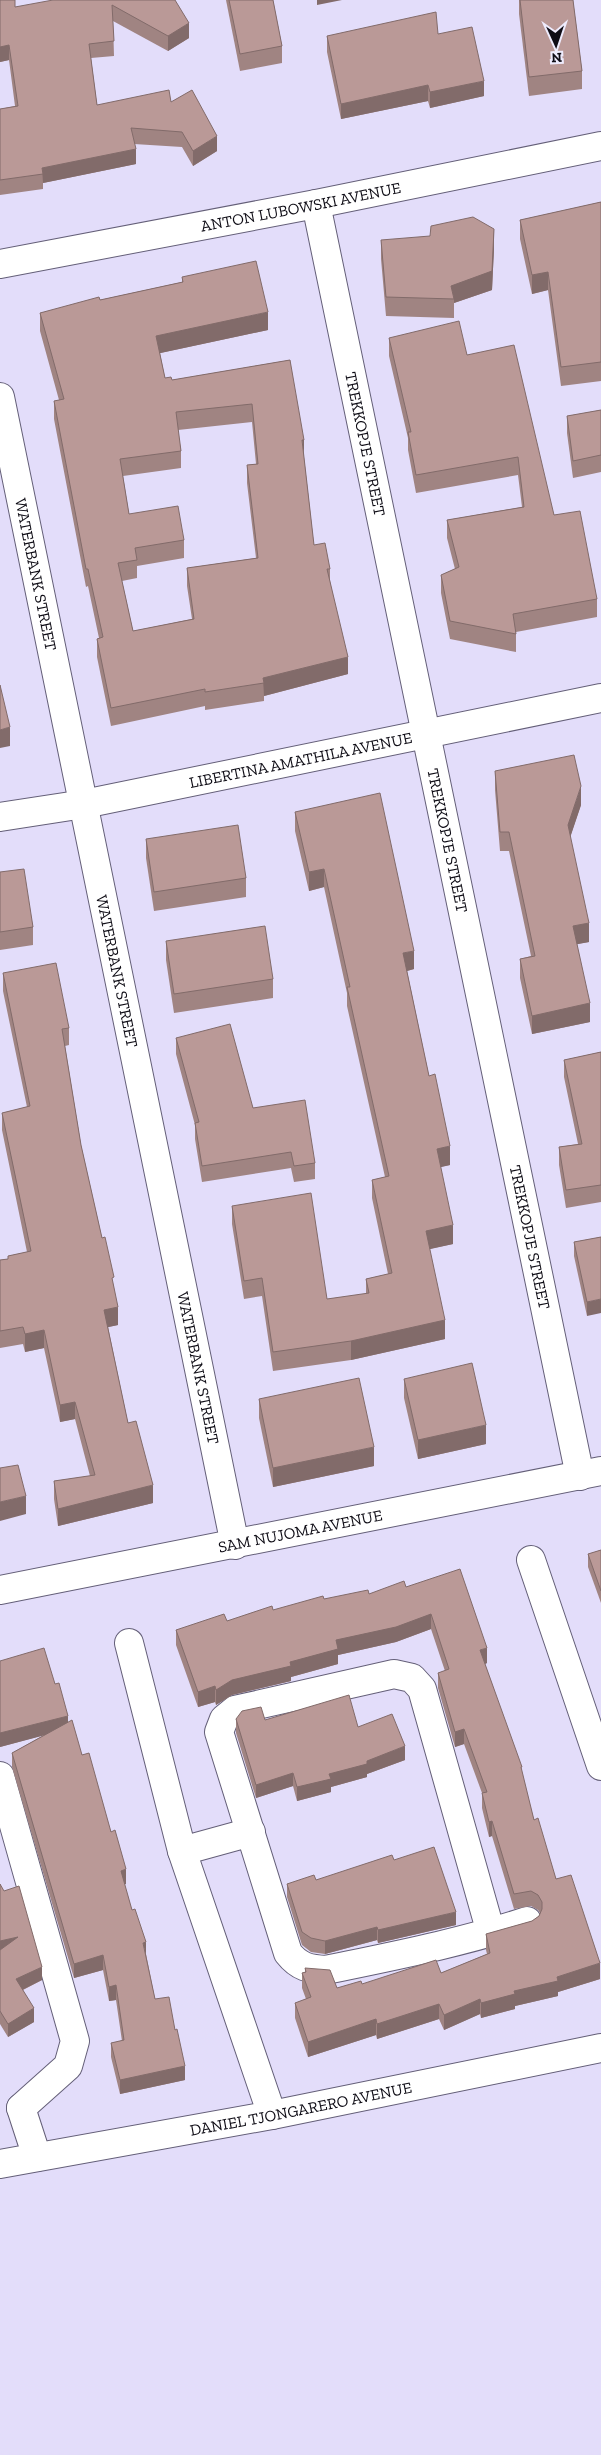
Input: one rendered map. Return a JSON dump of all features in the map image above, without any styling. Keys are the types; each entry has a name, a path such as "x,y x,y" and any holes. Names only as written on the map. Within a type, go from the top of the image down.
{"main road":[{"name":"ANTON LUBOWSKI AVENUE","path":"0,264 316,204 601,146"},
{"name":"TREKKOPJE STREET","path":"316,204 427,735 591,1474"},
{"name":"WATERBANK STREET","path":"0,397 235,1545"},
{"name":"LIBERTINA AMATHILA AVENUE","path":"0,818 84,804 601,698"},
{"name":"SAM NUJOMA AVENUE","path":"0,1590 591,1474"},
{"path":"531,1560 601,1766"},
{"path":"129,1643 182,1850 272,2115"},
{"path":"491,1933 422,1688 412,1678 394,1674 235,1710 224,1718 219,1732 288,1954 296,1963 326,1970 462,1941 491,1933 527,1921"},
{"path":"0,1776 75,2041 68,2066 11,2106 37,2157"},
{"path":"182,1850 251,1832"},
{"name":"DANIEL TJONGARERO AVENUE","path":"0,2164 272,2115 601,2048"}],"building":[{"path":"0,0 15,0 15,7 53,0 175,0 189,23 168,36 112,5 114,41 89,44 97,105 169,90 171,102 192,90 217,136 193,151 182,132 131,128 136,149 42,168 43,174 0,180 0,109 18,106 9,45 0,47"},
{"path":"229,0 273,0 282,46 240,54"},
{"path":"520,0 573,0 582,71 529,77"},
{"path":"436,12 438,34 472,27 484,81 430,92 428,85 341,104 327,36"},
{"path":"601,202 601,362 561,367 548,272 532,275 520,220"},
{"path":"473,217 494,229 492,271 451,286 454,299 386,297 381,240 430,236 431,226"},
{"path":"256,261 268,312 156,336 165,378 171,377 172,380 290,360 304,440 302,440 314,545 325,543 330,569 327,569 348,657 263,678 264,683 205,692 205,689 111,708 97,639 103,637 88,569 86,569 54,401 64,399 40,313 99,297 100,300 183,282 182,277","holes":["252,404 258,464 247,465 258,558 187,568 194,619 133,631 118,563 137,560 135,548 184,540 178,506 129,514 120,459 181,451 176,412"]},
{"path":"459,321 467,355 514,345 554,515 580,511 597,599 513,614 516,634 450,621 441,575 459,567 447,520 524,507 518,457 416,475 408,432 411,432 389,338"},
{"path":"601,410 601,455 573,461 567,416"},
{"path":"0,685 10,727 0,730"},
{"path":"574,755 581,786 568,825 589,923 573,926 590,1003 532,1016 520,959 535,956 509,832 500,832 495,771"},
{"path":"380,793 414,951 403,953 429,1076 435,1074 450,1146 437,1149 453,1225 426,1231 445,1320 351,1341 273,1352 262,1278 244,1281 232,1206 311,1193 327,1299 369,1293 366,1279 392,1273 372,1180 389,1176 347,987 350,987 324,869 309,872 295,812"},
{"path":"238,825 246,878 154,892 146,839"},
{"path":"24,869 33,927 0,932 0,872"},
{"path":"265,926 273,979 174,994 166,941"},
{"path":"56,963 69,1028 62,1029 81,1145 102,1238 105,1237 114,1277 112,1278 118,1307 104,1310 128,1423 136,1421 153,1485 58,1509 54,1481 95,1475 75,1402 60,1405 44,1330 25,1334 23,1327 0,1331 0,1260 8,1259 8,1256 31,1251 2,1113 30,1106 3,973"},
{"path":"230,1024 253,1108 305,1100 315,1163 294,1166 291,1152 202,1166 195,1123 199,1122 176,1038"},
{"path":"601,1052 601,1185 566,1190 559,1147 582,1144 564,1060"},
{"path":"601,1237 601,1299 587,1302 574,1242"},
{"path":"472,1363 486,1425 418,1440 404,1379"},
{"path":"359,1378 374,1447 273,1468 259,1399"},
{"path":"18,1465 26,1496 0,1502 0,1468"},
{"path":"601,1550 601,1591 588,1554"},
{"path":"460,1569 487,1648 480,1650 522,1767 534,1820 538,1818 556,1879 571,1875 600,1963 557,1977 558,1981 514,1991 515,1994 481,2003 480,1999 444,2015 439,2004 377,2024 376,2019 308,2042 295,2003 311,1997 302,1973 306,1972 305,1968 330,1970 337,1988 361,1981 362,1984 436,1960 441,1973 490,1953 486,1934 532,1921 539,1916 542,1902 538,1895 531,1891 514,1894 492,1821 489,1822 482,1793 487,1792 464,1729 455,1732 438,1673 449,1669 431,1614 396,1627 336,1640 338,1649 290,1662 291,1666 232,1680 216,1690 215,1686 198,1692 176,1630 224,1614 227,1621 272,1606 273,1610 323,1596 324,1599 368,1590 369,1594 404,1581 406,1587"},
{"path":"44,1648 55,1684 59,1683 68,1716 0,1733 0,1661"},
{"path":"349,1695 358,1727 392,1714 405,1746 367,1761 367,1764 329,1774 331,1779 297,1787 293,1773 256,1785 236,1719 242,1711 261,1707 265,1720"},
{"path":"72,1720 82,1755 89,1753 111,1832 115,1830 126,1869 121,1871 132,1910 135,1909 146,1942 143,1943 155,1999 169,1997 175,2030 177,2029 185,2066 120,2080 111,2043 124,2040 116,1985 109,1987 103,1955 74,1964 12,1753"},
{"path":"434,1847 456,1912 378,1930 377,1927 325,1941 311,1938 302,1932 287,1884 314,1875 316,1880 392,1855 394,1860"},
{"path":"0,1884 4,1891 19,1886 42,1967 16,1979 34,2008 8,2024 0,2011 0,1950 18,1937 0,1941"}]}
